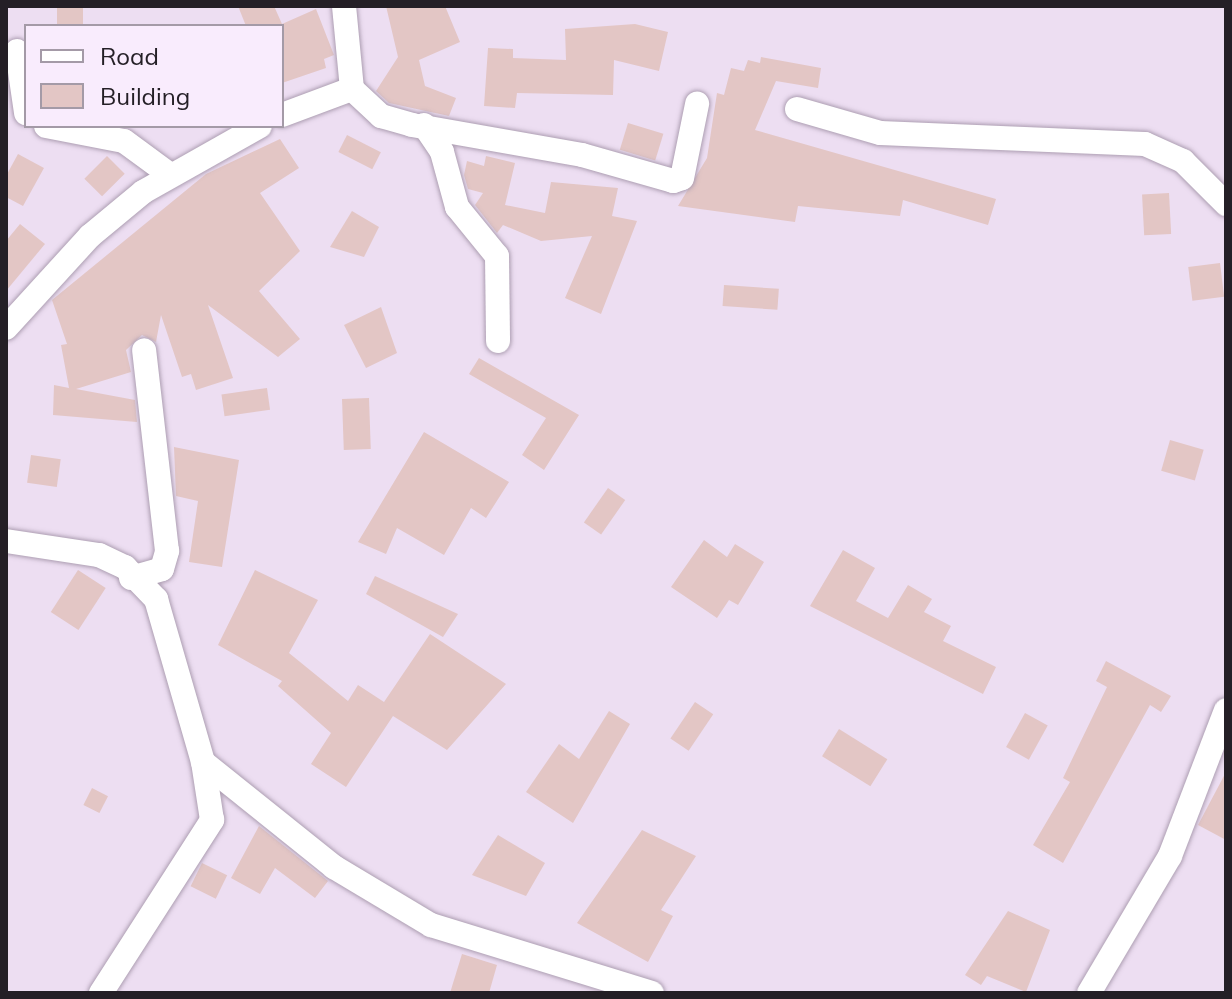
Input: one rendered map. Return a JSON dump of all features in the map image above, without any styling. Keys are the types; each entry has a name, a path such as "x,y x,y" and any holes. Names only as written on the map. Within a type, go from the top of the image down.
{"street":[{"path":"344,6 352,89 381,116 582,155 673,181 682,178 697,104"},
{"path":"17,51 24,99"},
{"path":"284,114 352,89"},
{"path":"797,109 880,133 1145,144 1183,161 1226,204"},
{"path":"424,125 442,152 457,207 497,256 498,341"},
{"path":"56,128 124,141 169,174"},
{"path":"6,328 90,236 169,174 256,128"},
{"path":"131,578 162,569 167,551 144,350"},
{"path":"6,541 99,555 125,567 131,578 156,599 203,762 212,820 101,993"},
{"path":"1089,993 1170,856 1226,710"},
{"path":"203,762 334,867 431,925 652,993"}],"building":[{"path":"57,6 83,6 83,24 57,24"},
{"path":"238,6 274,6 282,24 245,24"},
{"path":"386,6 445,6 460,42 419,60 425,86 456,98 449,116 389,103 376,91 398,57"},
{"path":"316,9 334,55 324,59 326,68 284,82 282,24"},
{"path":"635,24 668,32 659,71 614,60 613,95 517,93 515,108 484,106 488,48 513,49 513,58 566,60 565,29"},
{"path":"761,57 821,68 818,88 776,81 755,130 996,199 988,225 903,200 900,216 798,206 795,222 678,206 707,158 717,93 724,95 731,68 744,71 748,60 760,63"},
{"path":"628,123 663,134 655,161 620,150"},
{"path":"347,135 381,152 372,169 338,152"},
{"path":"280,139 299,168 260,193 300,251 259,291 300,339 278,357 208,305 233,378 196,390 191,374 182,377 161,315 156,342 142,335 126,350 131,372 76,389 135,400 137,422 53,415 54,385 69,388 61,345 67,344 52,300 206,174"},
{"path":"18,154 44,168 23,206 6,197 6,176"},
{"path":"107,156 125,174 102,196 84,179"},
{"path":"486,156 515,163 505,205 545,213 551,182 618,188 612,216 637,221 601,314 565,298 592,236 541,241 503,225 497,233 475,205 483,193 468,189 464,175 467,161 484,166"},
{"path":"1169,193 1171,234 1144,235 1142,194"},
{"path":"352,211 379,227 364,257 330,247"},
{"path":"20,224 45,244 6,291 6,241"},
{"path":"1220,263 1224,297 1192,301 1188,267"},
{"path":"724,285 779,289 777,310 723,306"},
{"path":"381,307 397,353 366,368 344,325"},
{"path":"479,358 579,415 544,470 522,455 546,418 469,374"},
{"path":"267,388 270,410 225,416 221,394"},
{"path":"369,398 371,449 344,450 342,399"},
{"path":"424,432 509,482 486,518 471,508 444,555 397,528 386,554 358,542"},
{"path":"1170,440 1204,450 1195,480 1161,471"},
{"path":"174,447 239,460 222,567 189,562 198,501 176,496"},
{"path":"31,455 61,459 57,487 27,483"},
{"path":"608,488 625,500 601,534 584,522"},
{"path":"704,540 727,557 735,544 764,562 738,605 729,600 717,618 671,587"},
{"path":"843,550 875,568 856,601 888,618 908,585 932,599 924,612 951,626 943,641 996,667 983,694 810,606"},
{"path":"78,570 106,588 78,630 51,612"},
{"path":"255,570 318,600 289,653 348,701 358,685 384,702 430,634 506,684 447,750 393,716 346,787 311,764 331,733 278,686 282,681 218,645"},
{"path":"375,576 458,614 443,637 366,594"},
{"path":"1106,661 1171,696 1161,712 1150,705 1063,863 1033,845 1070,782 1063,778 1107,687 1096,681"},
{"path":"695,702 713,714 689,751 670,738"},
{"path":"609,711 630,724 573,823 526,792 559,744 579,759"},
{"path":"1025,713 1048,726 1029,760 1006,747"},
{"path":"839,729 887,759 870,786 822,756"},
{"path":"1226,772 1226,840 1198,825"},
{"path":"92,788 108,796 99,813 83,805"},
{"path":"259,826 328,881 315,898 275,868 260,894 231,878"},
{"path":"642,830 696,856 661,910 673,916 648,962 577,923"},
{"path":"498,835 545,863 526,896 472,875"},
{"path":"202,863 227,875 216,899 191,886"},
{"path":"1008,911 1050,930 1026,992 987,976 981,985 965,975"},
{"path":"462,954 497,965 489,993 450,993"}]}
